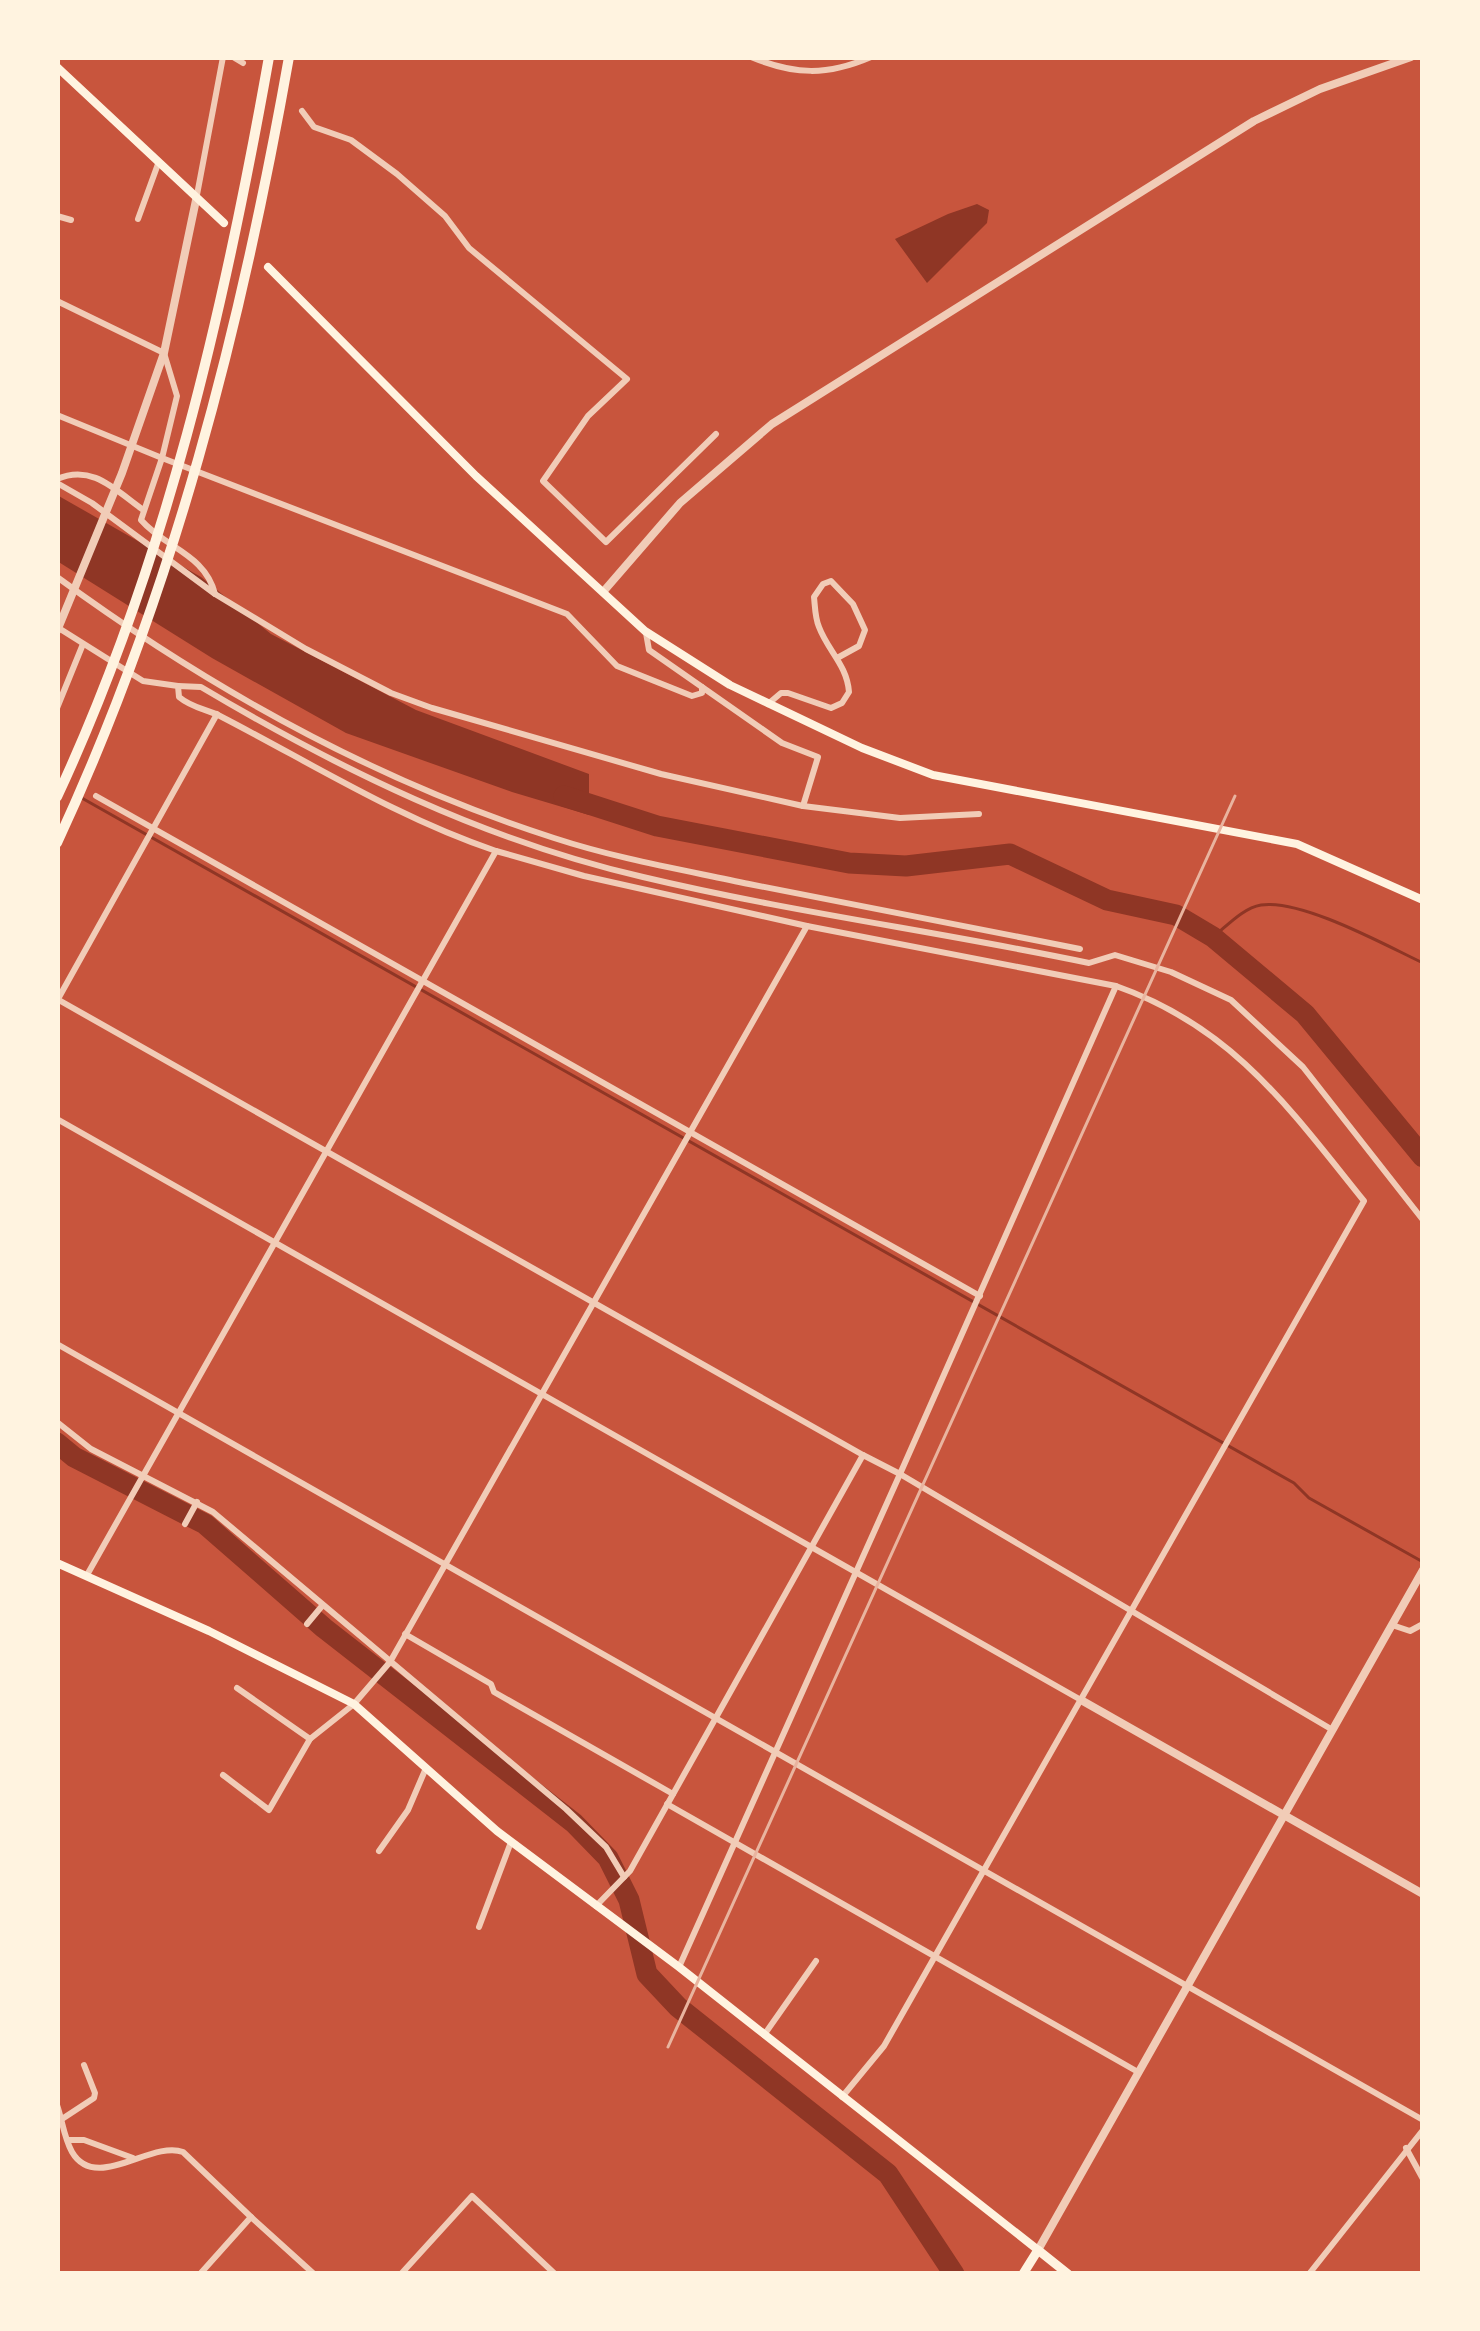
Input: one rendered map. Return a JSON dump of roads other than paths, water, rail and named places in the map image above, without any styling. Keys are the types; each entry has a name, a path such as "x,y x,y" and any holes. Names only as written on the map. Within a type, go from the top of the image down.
{"highway":[{"path":"57,797 108,677 164,518 209,353 269,57"},
{"path":"57,843 124,686 178,534 226,359 289,57"}],"main road":[{"path":"57,67 224,223"},
{"path":"268,267 476,476 645,631 690,662 862,748 933,775 1297,844 1423,900"},
{"path":"57,1562 354,1704 511,1842 679,1967 1068,2274"},
{"path":"1023,2274 1038,2250"}],"street":[{"path":"224,57 164,353 129,454 57,629 142,681 201,687 367,778 450,814 640,877 1089,964 1115,955 1171,972 1231,1000 1271,1035 1303,1067 1423,1220"},
{"path":"233,57 243,63"},
{"path":"751,57 800,70 833,72 871,57"},
{"path":"604,592 680,503 788,414 1254,122 1320,89 1411,57"},
{"path":"302,111 314,127 351,140 397,174 445,217 469,248 627,379 588,416 543,481 606,542 716,434"},
{"path":"138,219 158,164"},
{"path":"57,217 71,220"},
{"path":"57,301 164,353 177,397 141,520 202,566 215,594"},
{"path":"57,415 567,614 617,666 692,696 702,694 702,687"},
{"path":"57,481 78,472 90,473 142,508"},
{"path":"57,481 215,594 306,649 432,708 662,774 803,806 900,818 979,814"},
{"path":"57,577 156,648 316,741 389,776 556,839 670,867 1080,949"},
{"path":"768,704 781,694 831,708 849,692 839,657 819,630 815,611 814,597 831,581 853,604 865,630 859,646 839,657"},
{"path":"645,631 650,650 782,743 818,757 803,806"},
{"path":"57,708 83,644"},
{"path":"178,686 179,697 189,706 217,714 329,777 452,836 584,876 807,926 1117,986 1160,1001 1226,1045 1289,1108 1364,1201 884,2047 842,2097"},
{"path":"217,714 57,999 900,1474 1331,1729"},
{"path":"96,796 980,1296"},
{"path":"87,1575 496,850"},
{"path":"223,1775 269,1810 310,1739 354,1704 390,1662 807,926"},
{"path":"679,1967 1117,986"},
{"path":"57,1119 1423,1894"},
{"path":"57,1344 1423,2120"},
{"path":"57,1422 141,1479 197,1502 578,1820 606,1847 624,1877"},
{"path":"596,1906 624,1877 863,1455"},
{"path":"185,1524 197,1502"},
{"path":"1038,2250 1423,1570"},
{"path":"307,1624 322,1606"},
{"path":"1392,1625 1410,1631 1423,1624"},
{"path":"405,1634 491,1684 494,1692 673,1794"},
{"path":"237,1688 310,1739"},
{"path":"379,1851 407,1810 426,1768"},
{"path":"667,1804 1138,2072"},
{"path":"479,1927 511,1842"},
{"path":"764,2036 816,1960"},
{"path":"62,2119 94,2098 84,2065"},
{"path":"57,2104 73,2155 97,2168 170,2147 183,2152 314,2274"},
{"path":"1309,2274 1423,2130"},
{"path":"68,2140 106,2146 136,2159"},
{"path":"1406,2148 1423,2179"},
{"path":"401,2274 472,2197 555,2274"},
{"path":"200,2274 251,2217"}],"waterway":[{"path":"564,796 657,826 849,863 906,866 1010,854 1107,900 1176,915 1213,937 1305,1014 1423,1157"},
{"path":"80,797 1294,1483 1309,1498 1423,1562"},
{"path":"1213,937 1248,910 1278,905 1343,925 1423,963"},
{"path":"57,1443 74,1457 205,1524 324,1628 574,1823 608,1858 629,1900 647,1974 678,2007 888,2174 954,2274"}],"railway":[{"path":"668,2047 1235,796"}]}
